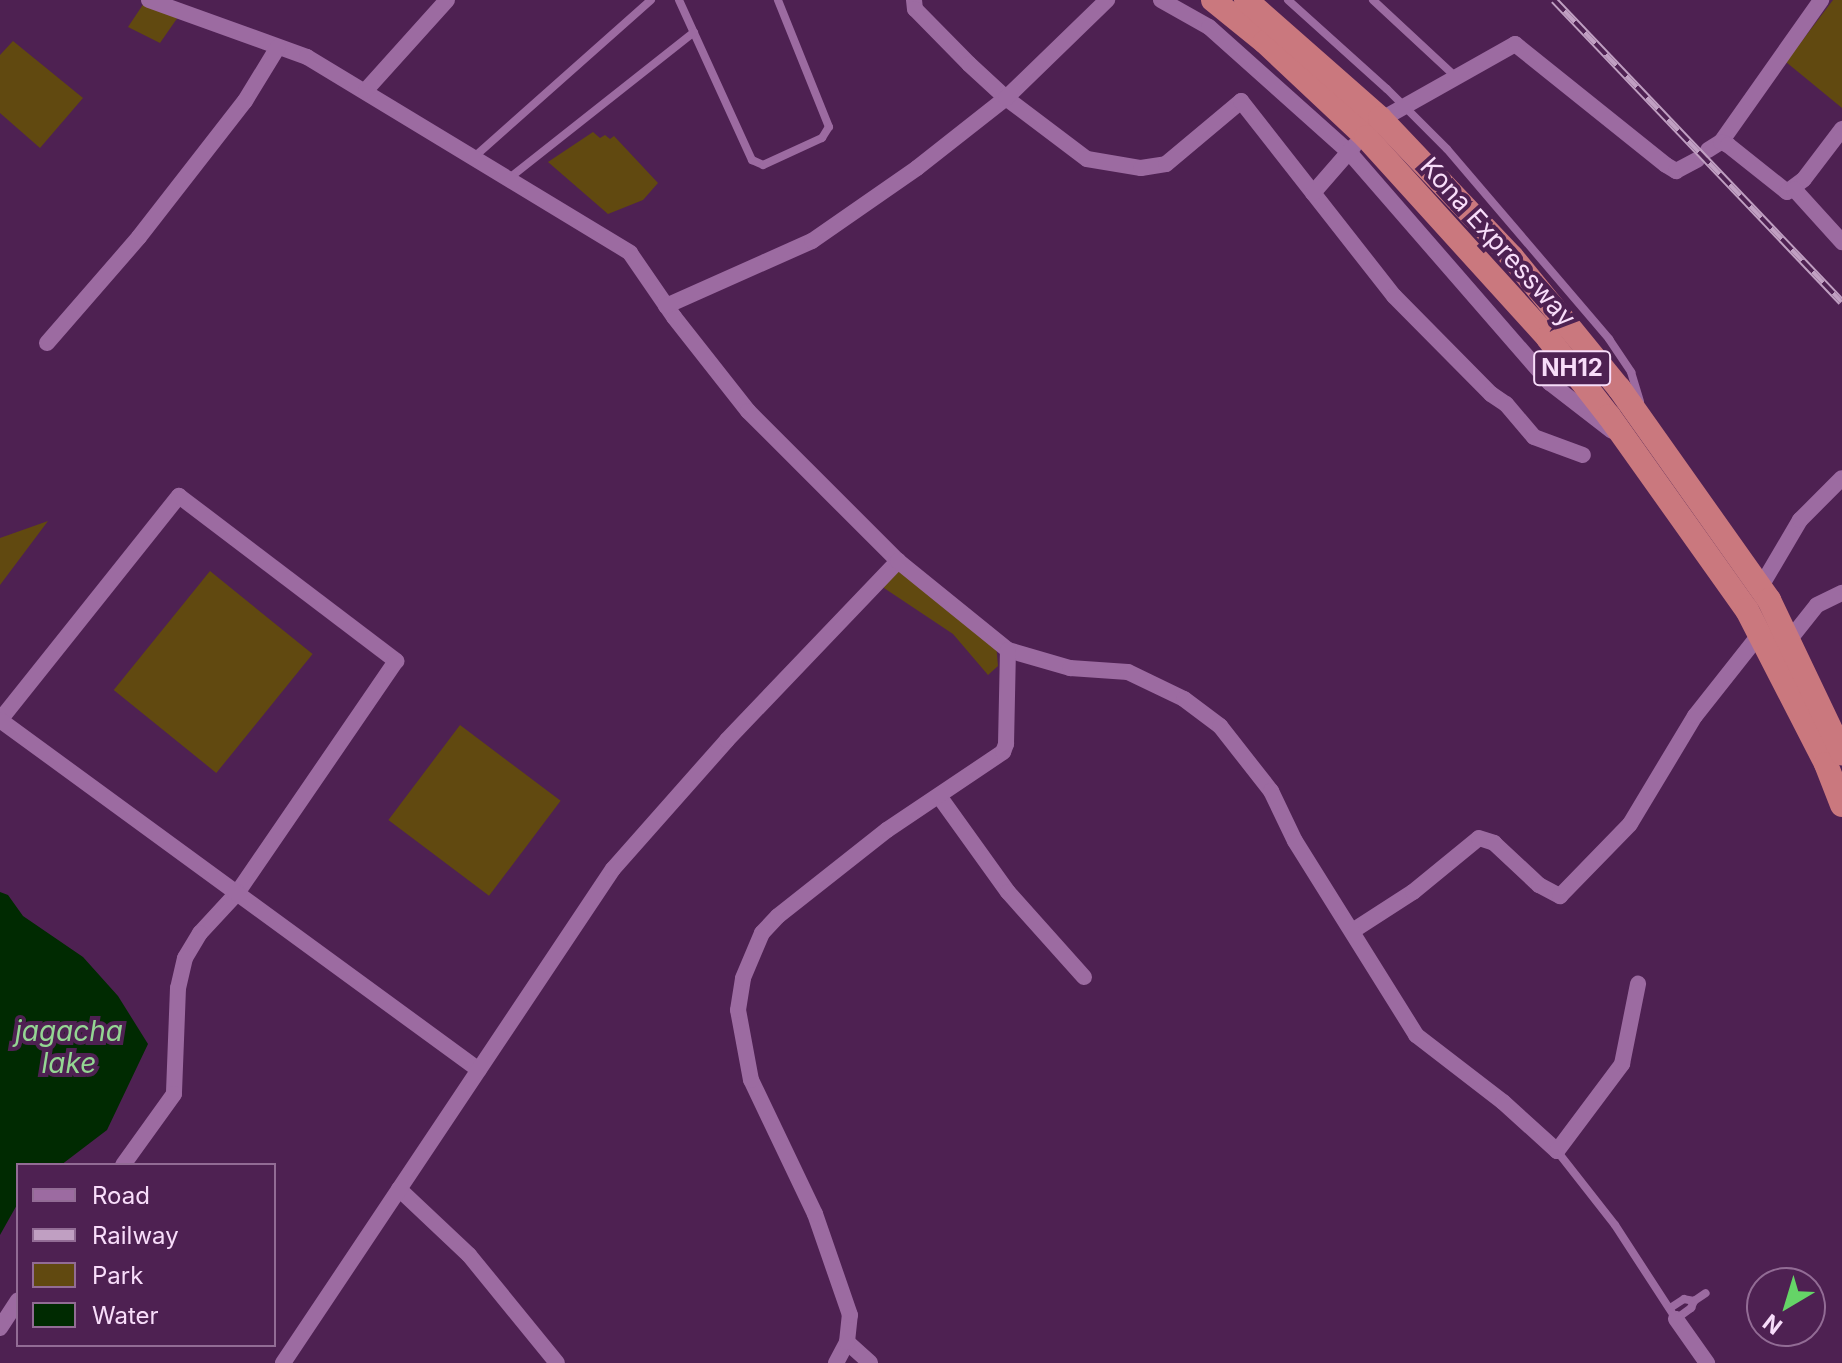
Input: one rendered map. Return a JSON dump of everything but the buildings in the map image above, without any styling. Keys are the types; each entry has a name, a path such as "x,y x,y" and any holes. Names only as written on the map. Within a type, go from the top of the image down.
{"highway":[{"name":"Kona Expressway","path":"1213,0 1265,42 1364,135 1512,257 1647,426 1764,594 1790,639 1842,753"},
{"name":"Kona Expressway","path":"1246,0 1548,338 1630,444 1747,610 1826,764 1842,805"},
{"path":"1747,610 1764,594"}],"street":[{"path":"149,0 307,57 630,253 666,306 748,411 898,561 1008,650 1070,668 1128,672 1184,699 1220,726 1271,791 1295,841 1354,930 1416,1035 1503,1102 1557,1151 1622,1064 1638,984"},
{"path":"366,90 447,0"},
{"path":"914,0 915,9 929,24 1006,98 1087,159 1141,168 1166,164 1241,101 1394,296 1491,394 1506,404 1534,437 1583,455"},
{"path":"666,306 812,241 917,168 1006,98 1107,0"},
{"path":"1161,0 1209,27 1364,135"},
{"path":"1313,193 1364,135 1405,106 1515,44 1676,171 1709,151 1821,0"},
{"path":"47,343 139,237 236,113 278,47"},
{"path":"1709,151 1782,190 1794,189 1842,129"},
{"path":"1794,189 1842,242"},
{"path":"1764,594 1800,520 1842,478"},
{"path":"124,1163 174,1094 178,988 185,958 200,933 238,892 396,661 179,496 0,720 238,892 479,1070"},
{"path":"283,1363 613,869 727,740 898,561"},
{"path":"1790,639 1817,605 1842,593"},
{"path":"1354,930 1413,892 1479,838 1494,843 1549,893 1560,896 1630,824 1695,716 1759,635"},
{"path":"836,1363 847,1342 850,1315 815,1214 751,1080 738,1010 743,978 762,933 778,916 887,830 1003,752 1006,744 1008,650"},
{"path":"939,796 1008,892 1084,977"},
{"path":"399,1189 469,1255 557,1363"},
{"path":"0,1328 16,1303"},
{"path":"1673,1313 1707,1363"},
{"path":"847,1342 870,1363"}],"lane":[{"path":"473,158 651,0"},
{"path":"679,0 752,160 763,165 822,138 829,127 778,0"},
{"path":"1288,0 1405,106 1447,149 1609,339 1631,372 1647,426"},
{"path":"1373,0 1456,77"},
{"path":"508,179 694,32"},
{"path":"1557,1151 1615,1225 1673,1313 1691,1308 1694,1301 1706,1293"}],"green space":[{"path":"146,0 185,7 160,43 128,27"},
{"path":"1833,0 1842,0 1842,108 1786,62"},
{"path":"13,41 83,98 40,148 0,113 0,55"},
{"path":"593,132 600,138 605,135 610,139 614,136 658,183 643,200 608,214 548,162"},
{"path":"48,521 0,585 0,538"},
{"path":"899,564 996,643 998,666 988,675 953,634 884,588 883,580"},
{"path":"210,571 313,654 216,773 114,690"},
{"path":"460,725 561,801 489,896 388,820"}],"water":[{"name":"jagacha lake","path":"0,892 8,895 23,916 83,957 118,996 148,1044 107,1130 64,1163 16,1163 16,1207 0,1235"}],"railway":[{"path":"1554,0 1842,302"}]}
